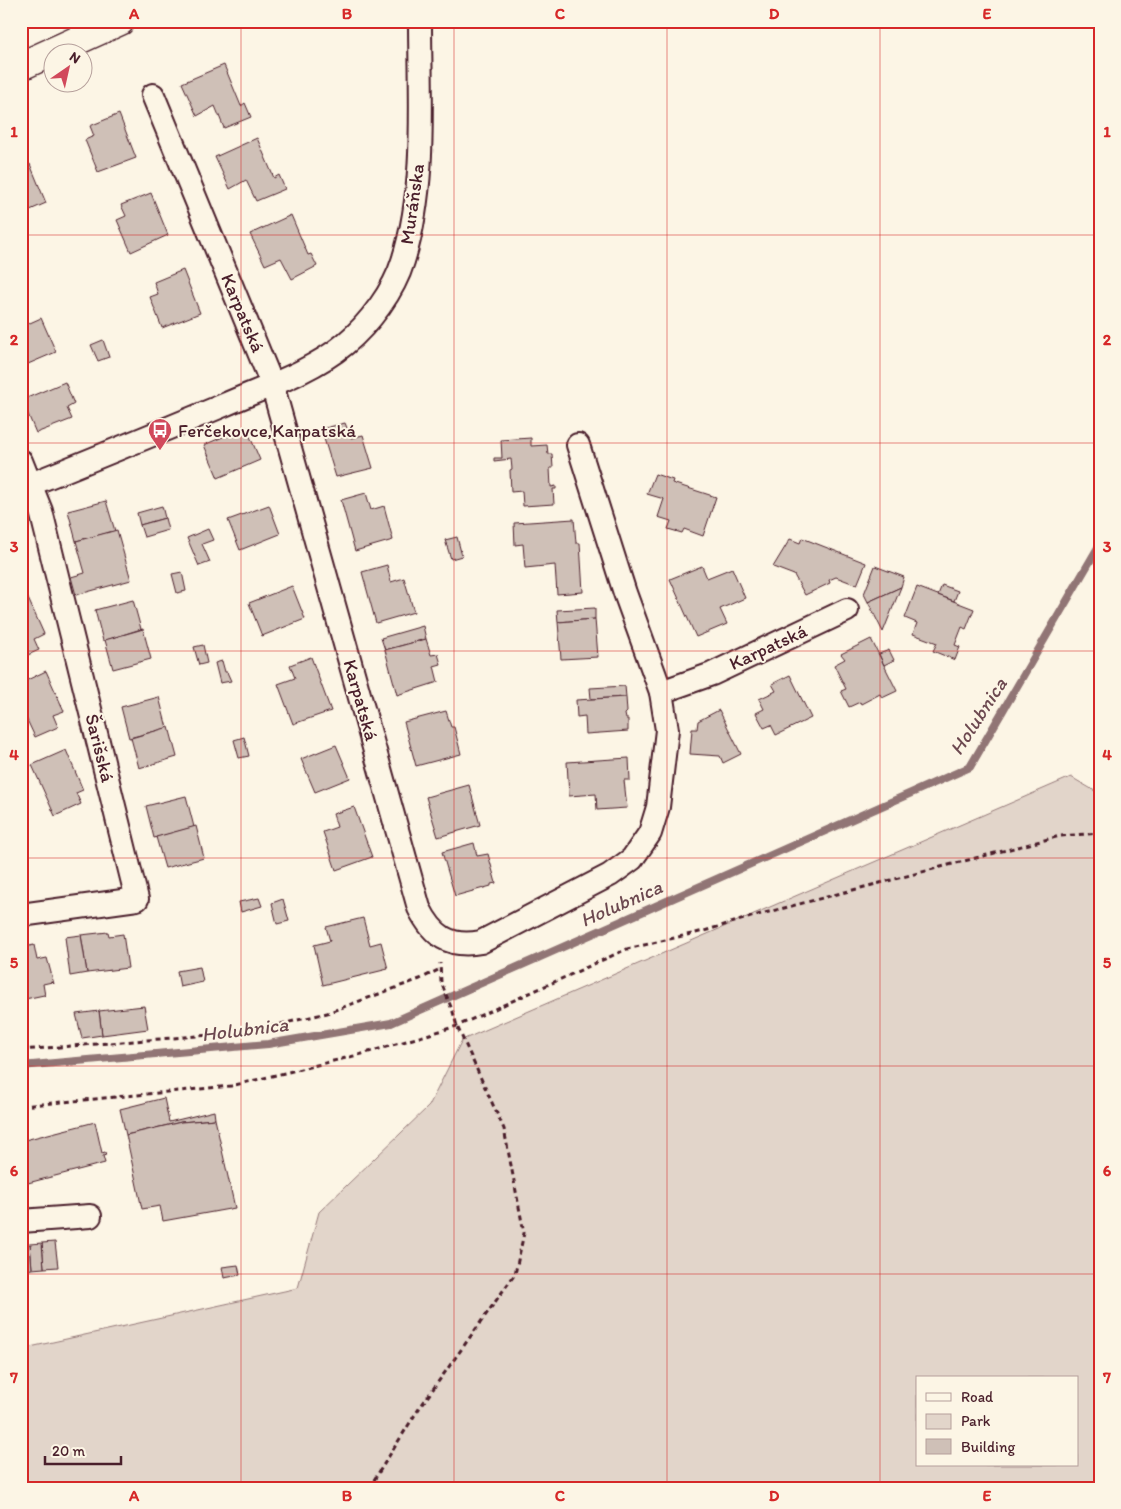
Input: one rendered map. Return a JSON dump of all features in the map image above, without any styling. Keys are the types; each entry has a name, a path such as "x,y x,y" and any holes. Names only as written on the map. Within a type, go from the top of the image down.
{"main road":[{"path":"21,66 120,21"}],"street":[{"name":"Muráňska","path":"26,486 272,384 325,359 346,344 366,323 387,295 403,263 414,221 419,172 420,21"},
{"name":"Karpatská","path":"153,95 272,384 419,908 427,924 438,935 454,942 468,944 481,942 610,875 632,859 650,832 658,807 667,730 661,692 625,593 578,445"},
{"path":"21,461 26,486"},
{"name":"Šarišská","path":"21,916 137,899 44,521 26,486"},
{"name":"Karpatská","path":"661,692 712,674 847,610"},
{"path":"21,1221 90,1216"}],"path":[{"path":"21,1106 231,1086 362,1054 457,1026 627,949 704,931 761,914 1060,836 1100,832"},
{"path":"21,1050 248,1032 327,1013 420,979 440,969"},
{"path":"369,1488 416,1413 515,1274 524,1233 504,1129 457,1026 441,982"}],"green space":[{"path":"1071,777 1100,794 1100,1488 21,1488 21,1349 298,1288 319,1212 429,1106 462,1040"}],"building":[{"path":"224,65 241,106 245,103 251,117 224,128 215,106 197,116 182,83"},
{"path":"119,114 136,158 98,172 85,140 94,136 90,126"},
{"path":"257,138 274,178 279,175 285,189 256,201 246,180 230,189 215,157"},
{"path":"30,164 46,203 21,214 21,167"},
{"path":"151,193 168,235 131,252 117,220 126,216 121,205"},
{"path":"291,215 308,255 311,254 317,266 292,279 281,258 265,265 250,234"},
{"path":"183,270 200,313 162,328 150,297 158,294 154,282"},
{"path":"41,318 56,352 21,367 21,327"},
{"path":"103,340 109,357 98,361 91,345"},
{"path":"65,382 74,404 67,408 72,419 36,433 22,400"},
{"path":"345,423 351,438 363,435 373,468 336,477 321,429"},
{"path":"246,427 260,460 218,478 204,445"},
{"path":"531,438 531,446 547,445 548,454 552,454 553,468 550,468 551,487 556,486 556,489 553,489 554,504 523,506 522,491 511,492 511,459 494,461 494,458 502,458 501,440"},
{"path":"655,474 673,480 672,483 716,497 703,536 684,529 682,533 668,529 671,521 658,517 664,499 647,494"},
{"path":"366,493 371,510 384,506 393,540 355,551 341,500"},
{"path":"106,501 115,531 76,541 68,511"},
{"path":"269,505 280,534 240,550 228,520"},
{"path":"162,506 165,518 140,525 137,513"},
{"path":"165,518 168,530 144,537 140,525"},
{"path":"574,519 576,543 580,543 583,592 557,594 555,565 525,568 523,544 515,545 514,523"},
{"path":"208,529 213,540 202,544 210,562 199,566 187,538"},
{"path":"117,530 131,580 76,595 71,577 85,573 76,541"},
{"path":"457,537 462,556 451,559 445,540"},
{"path":"802,538 866,563 857,585 836,577 829,580 830,583 805,595 794,575 773,567 790,539 800,543"},
{"path":"387,565 391,582 404,578 414,612 376,623 362,572"},
{"path":"702,566 707,578 732,568 745,598 720,609 727,624 696,637 670,579"},
{"path":"875,566 904,577 901,587 868,602 864,594"},
{"path":"182,572 186,591 177,593 172,574"},
{"path":"942,585 958,591 954,601 938,595"},
{"path":"292,586 305,619 262,636 249,603"},
{"path":"901,587 883,632 868,602"},
{"path":"917,587 974,609 966,629 962,627 955,645 960,647 955,660 933,651 937,643 913,634 917,623 905,618"},
{"path":"26,594 44,634 34,639 39,650 21,658 21,596"},
{"path":"133,600 141,629 103,641 95,610"},
{"path":"595,608 595,619 558,622 557,610"},
{"path":"595,619 598,657 561,659 558,622"},
{"path":"423,626 426,639 385,650 381,638"},
{"path":"143,629 151,659 113,669 105,640"},
{"path":"426,639 431,655 438,654 441,664 434,666 438,682 397,695 385,650"},
{"path":"871,639 897,691 882,698 880,694 861,704 860,702 849,707 841,691 846,689 834,665 845,659 841,654"},
{"path":"203,645 207,663 199,665 194,647"},
{"path":"889,650 894,660 884,665 879,654"},
{"path":"311,657 331,711 293,724 278,684 295,678 290,665"},
{"path":"222,661 225,672 227,672 231,681 220,683 215,663"},
{"path":"46,671 64,711 53,715 58,727 35,737 21,707 21,683"},
{"path":"790,675 811,718 776,735 771,725 764,728 756,713 764,709 759,699 776,691 772,684"},
{"path":"625,686 626,697 591,699 590,688"},
{"path":"159,697 167,728 129,738 121,707"},
{"path":"626,697 627,712 625,714 626,719 628,719 628,731 586,734 585,716 577,717 576,700"},
{"path":"719,710 741,754 723,763 720,756 690,754 692,729 697,729 698,721"},
{"path":"446,711 451,727 454,727 461,754 416,766 404,722"},
{"path":"169,727 177,757 139,768 131,738"},
{"path":"244,737 249,756 239,758 234,740"},
{"path":"336,745 350,778 315,792 301,759"},
{"path":"66,750 83,790 76,793 81,804 55,816 32,765"},
{"path":"629,758 630,780 624,780 627,808 597,810 596,794 569,796 567,762"},
{"path":"469,785 480,825 438,837 426,797"},
{"path":"186,796 194,827 154,838 146,806"},
{"path":"354,807 372,857 336,870 323,832 337,827 333,814"},
{"path":"196,826 204,858 165,868 156,837"},
{"path":"474,843 477,856 488,854 496,883 455,896 442,852"},
{"path":"259,898 262,906 241,912 239,902"},
{"path":"283,899 289,921 277,924 272,903"},
{"path":"363,918 370,945 381,942 388,969 323,985 314,945 330,941 326,927"},
{"path":"108,932 109,936 123,934 128,968 87,973 81,935"},
{"path":"81,935 87,973 70,976 65,937"},
{"path":"34,945 37,960 47,958 54,984 52,982 43,984 45,996 25,999 24,1001 23,998 21,999 21,948"},
{"path":"200,967 203,982 180,987 177,971"},
{"path":"144,1006 148,1029 102,1035 99,1011"},
{"path":"99,1011 102,1035 82,1038 76,1014"},
{"path":"164,1098 169,1122 214,1111 215,1119 181,1122 126,1135 120,1109"},
{"path":"215,1119 235,1208 163,1221 160,1206 142,1209 126,1135 181,1122"},
{"path":"95,1122 102,1153 105,1152 106,1155 103,1156 105,1163 24,1184 21,1175 21,1141"},
{"path":"55,1242 58,1267 44,1268 42,1243"},
{"path":"42,1243 44,1268 32,1269 30,1244"},
{"path":"30,1244 32,1269 21,1271 21,1245"},
{"path":"238,1265 240,1275 224,1278 222,1267"}],"waterway":[{"name":"Holubnica","path":"21,1066 268,1044 391,1023 970,767 1100,544"}],"place":[{"name":"Ferčekovce,Karpatská","path":"160,451"}]}
